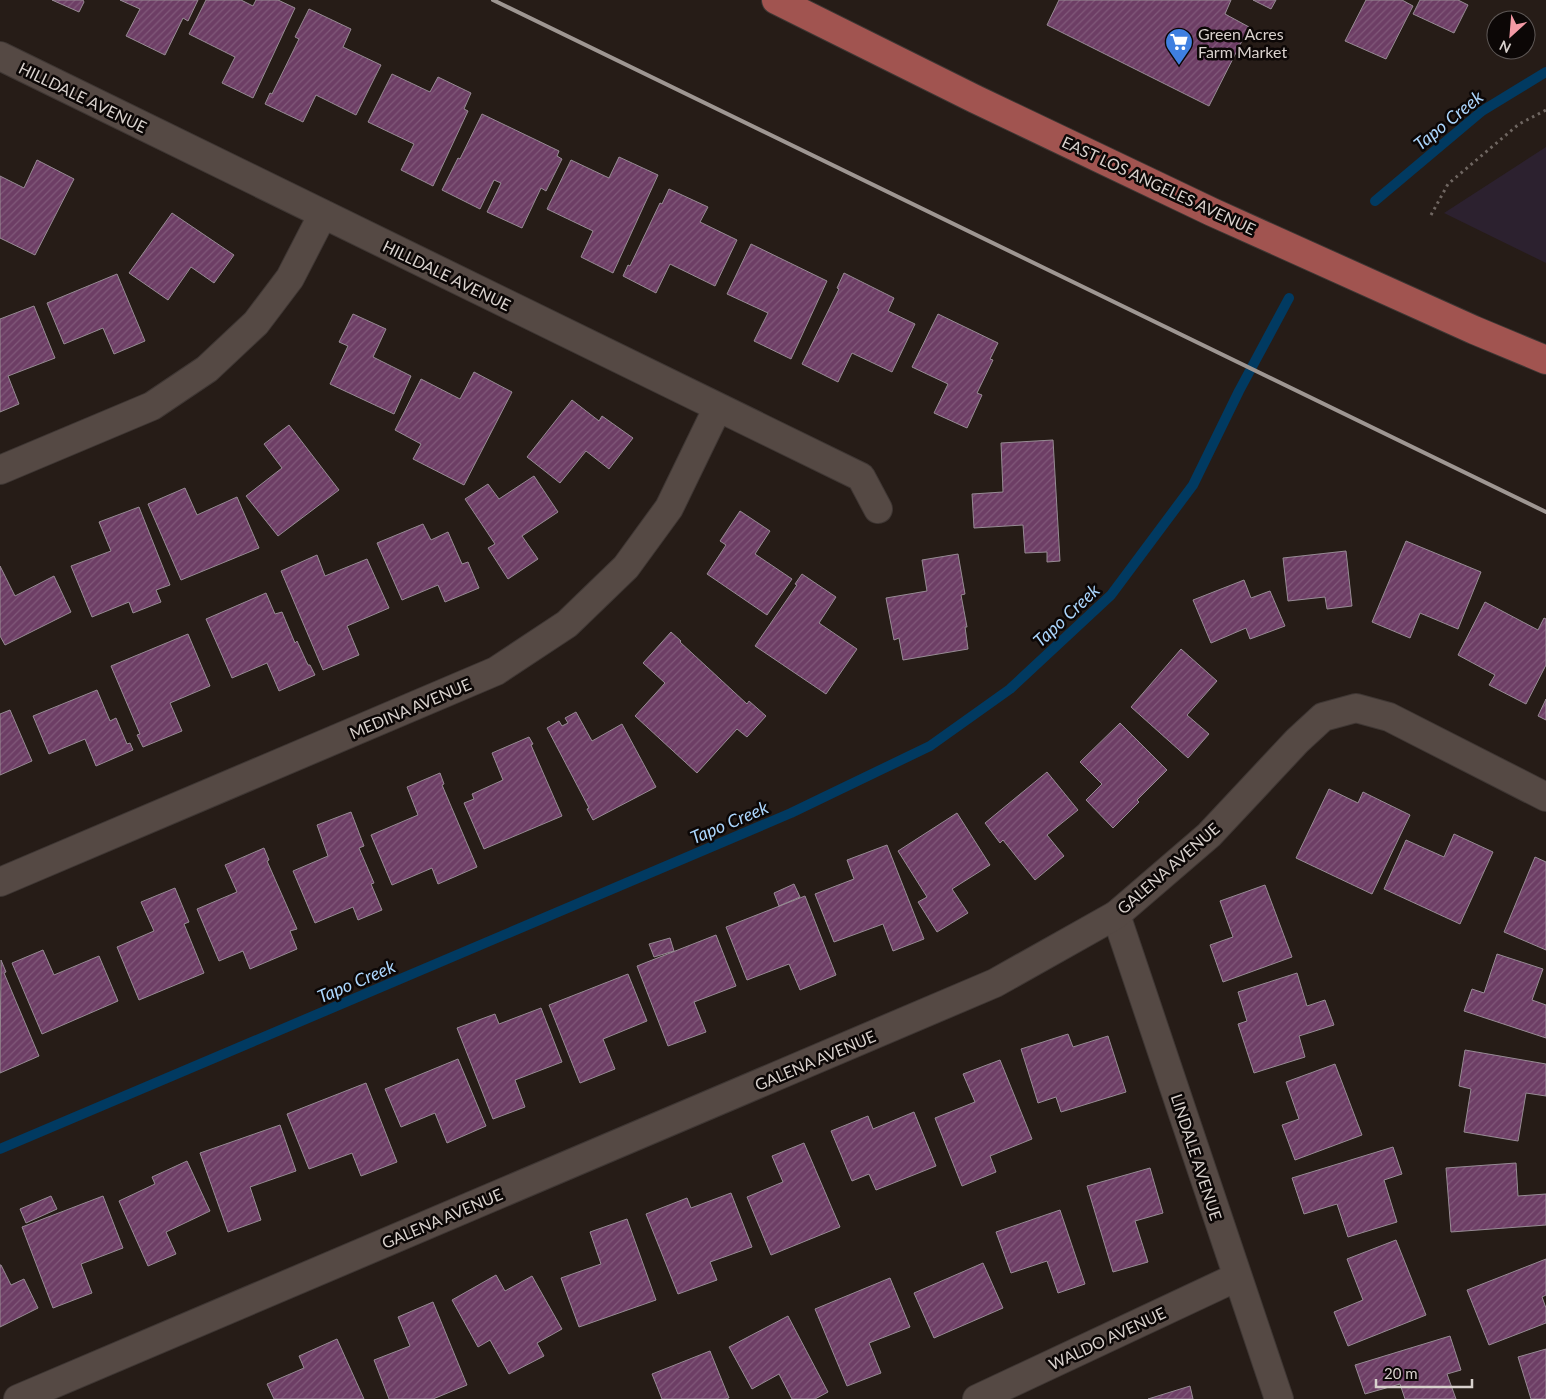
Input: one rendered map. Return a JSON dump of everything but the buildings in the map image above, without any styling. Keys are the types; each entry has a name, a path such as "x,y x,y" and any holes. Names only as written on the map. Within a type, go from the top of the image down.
{"main road":[{"name":"EAST LOS ANGELES AVENUE","path":"776,0 975,99 1212,212 1474,330 1546,360"}],"street":[{"name":"HILLDALE AVENUE","path":"0,56 861,476 878,509"},
{"path":"0,470 152,406 207,369 256,323 290,278 323,214"},
{"name":"MEDINA AVENUE","path":"0,882 496,671 568,624 626,567 669,508 718,407"},
{"name":"GALENA AVENUE","path":"18,1399 995,983 1116,914 1209,835 1297,741 1323,717 1356,708 1390,716 1546,798"},
{"name":"LINDALE AVENUE","path":"1116,914 1279,1399"},
{"name":"WALDO AVENUE","path":"977,1399 1237,1277"}],"path":[{"path":"1431,215 1448,184 1519,124 1546,110"}],"shaded area":[{"path":"1546,147 1546,263 1444,213 1532,156"}],"waterway":[{"name":"Tapo Creek","path":"1375,201 1482,111 1546,72"},
{"name":"Tapo Creek","path":"0,1149 791,813 930,746 1010,689 1111,595 1193,485 1239,391 1289,298"}],"railway":[{"path":"493,0 1546,512"}],"place":[{"name":"Green Acres Farm Market","path":"1179,66"}]}
